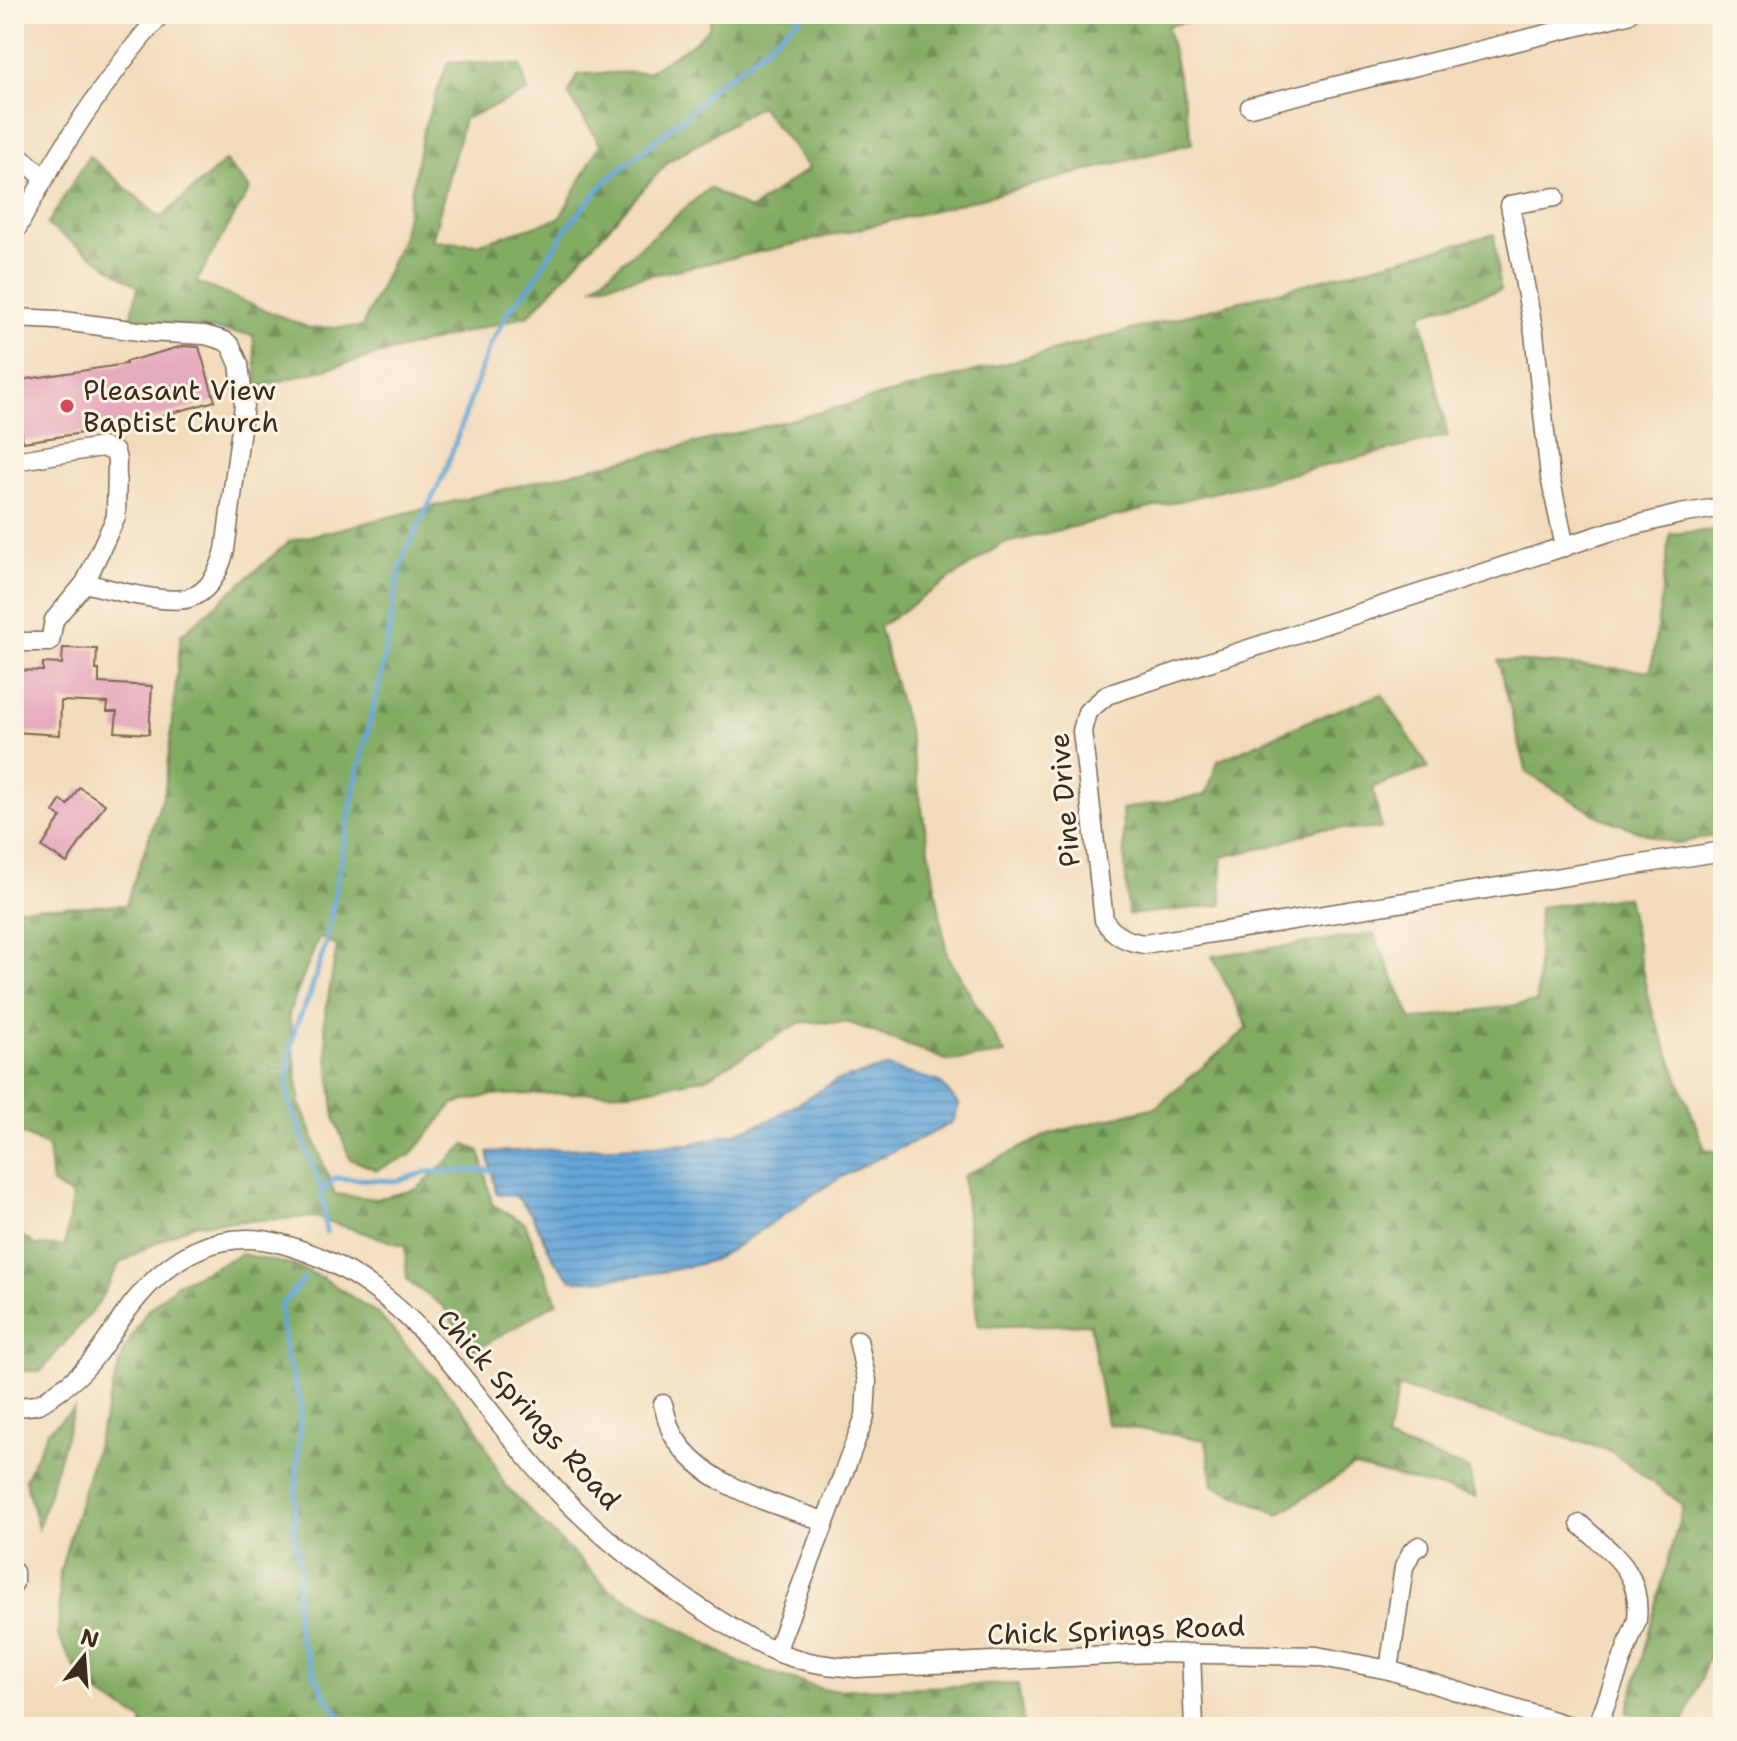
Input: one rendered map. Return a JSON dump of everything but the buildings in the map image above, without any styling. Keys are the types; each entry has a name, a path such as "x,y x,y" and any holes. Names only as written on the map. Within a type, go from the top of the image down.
{"street":[{"path":"1250,107 1628,14"},
{"path":"14,234 44,178 150,18"},
{"path":"14,151 44,178"},
{"path":"14,195 27,209"},
{"path":"1555,197 1510,205 1534,333 1550,477 1565,547"},
{"path":"14,318 205,335 231,346 239,364 244,394 243,422 225,550 211,582 191,598 167,599 85,583"},
{"path":"14,461 102,447 115,452 117,460 116,517 85,583 54,620 50,642 14,642"},
{"name":"Pine Drive","path":"1723,507 1646,522 1100,699 1087,712 1082,731 1104,920 1122,938 1144,944 1723,851"},
{"name":"Chick Springs Road","path":"14,1407 38,1404 73,1382 101,1353 127,1311 179,1258 210,1244 231,1239 269,1241 329,1261 360,1279 412,1320 543,1476 589,1523 681,1596 776,1652 811,1663 856,1668 1191,1653 1317,1656 1389,1670 1524,1720 1573,1727"},
{"path":"776,1652 865,1416 867,1381 858,1340"},
{"path":"663,1404 672,1433 710,1474 750,1496 824,1521"},
{"path":"1580,1524 1627,1568 1639,1604 1637,1620 1597,1727"},
{"path":"1389,1670 1404,1567 1412,1551 1419,1546"},
{"path":"14,1572 14,1582"},
{"path":"1191,1653 1194,1727"}],"green space":[{"path":"712,14 1226,14 1167,26 1193,143 820,238 594,286 709,188 750,210 809,168 760,106 669,161 529,315 258,387 253,335 131,318 138,287 47,225 89,156 161,218 225,161 250,189 196,282 309,328 362,327 402,239 424,127 448,62 521,65 528,92 464,119 432,241 477,244 560,218 600,144 568,94 579,74 647,72 692,44 709,28"},
{"path":"1494,234 1500,290 1421,314 1448,436 1002,544 879,627 909,734 947,954 1005,1054 949,1061 850,1023 801,1022 706,1078 630,1092 493,1095 453,1104 411,1155 377,1170 350,1159 335,1119 324,1022 337,946 319,937 289,1013 300,1103 335,1194 376,1199 417,1189 465,1145 480,1151 492,1204 525,1223 557,1302 471,1353 443,1306 407,1281 405,1246 315,1217 194,1224 119,1264 98,1304 41,1371 18,1371 14,1348 14,1230 35,1245 65,1246 72,1196 52,1184 48,1147 14,1130 14,908 126,905 165,790 181,635 290,541 794,419"},
{"path":"1723,529 1723,834 1674,844 1600,817 1527,773 1498,660 1651,671 1670,534"},
{"path":"1382,694 1429,768 1373,787 1381,829 1320,829 1272,846 1222,857 1222,905 1128,915 1122,809 1206,795 1218,761 1311,720"},
{"path":"1627,897 1649,1002 1705,1149 1723,1153 1723,1639 1716,1638 1684,1722 1627,1713 1683,1505 1610,1451 1399,1387 1386,1440 1468,1469 1476,1497 1354,1466 1279,1514 1213,1485 1206,1440 1107,1424 1090,1324 978,1327 963,1176 1051,1133 1156,1107 1248,1028 1212,956 1374,934 1412,1020 1537,1002 1539,907"},
{"path":"242,1254 295,1266 323,1278 379,1315 474,1422 505,1486 609,1589 741,1663 825,1690 1018,1684 1024,1727 142,1727 142,1720 84,1685 58,1636 60,1571 124,1350 146,1312 177,1284"},
{"path":"74,1409 38,1529 25,1479 48,1431"}],"water":[{"path":"886,1067 940,1082 959,1105 953,1122 837,1180 749,1239 706,1262 646,1274 572,1280 554,1260 531,1213 516,1196 496,1193 488,1152 690,1144 736,1133 770,1120 836,1081"}],"waterway":[{"path":"326,1232 322,1191 287,1095 290,1055 295,1028 310,994 325,946 356,781 381,677 405,553 445,472 489,347 507,314 533,282 566,229 604,183 694,109 714,86 751,60 804,14"},
{"path":"322,1191 335,1178 397,1181 427,1172 492,1170"},
{"path":"304,1279 280,1307 286,1355 301,1405 294,1529 300,1570 296,1600 298,1634 321,1689 347,1727"}],"place":[{"name":"Pleasant View Baptist Church","path":"67,406"}]}
